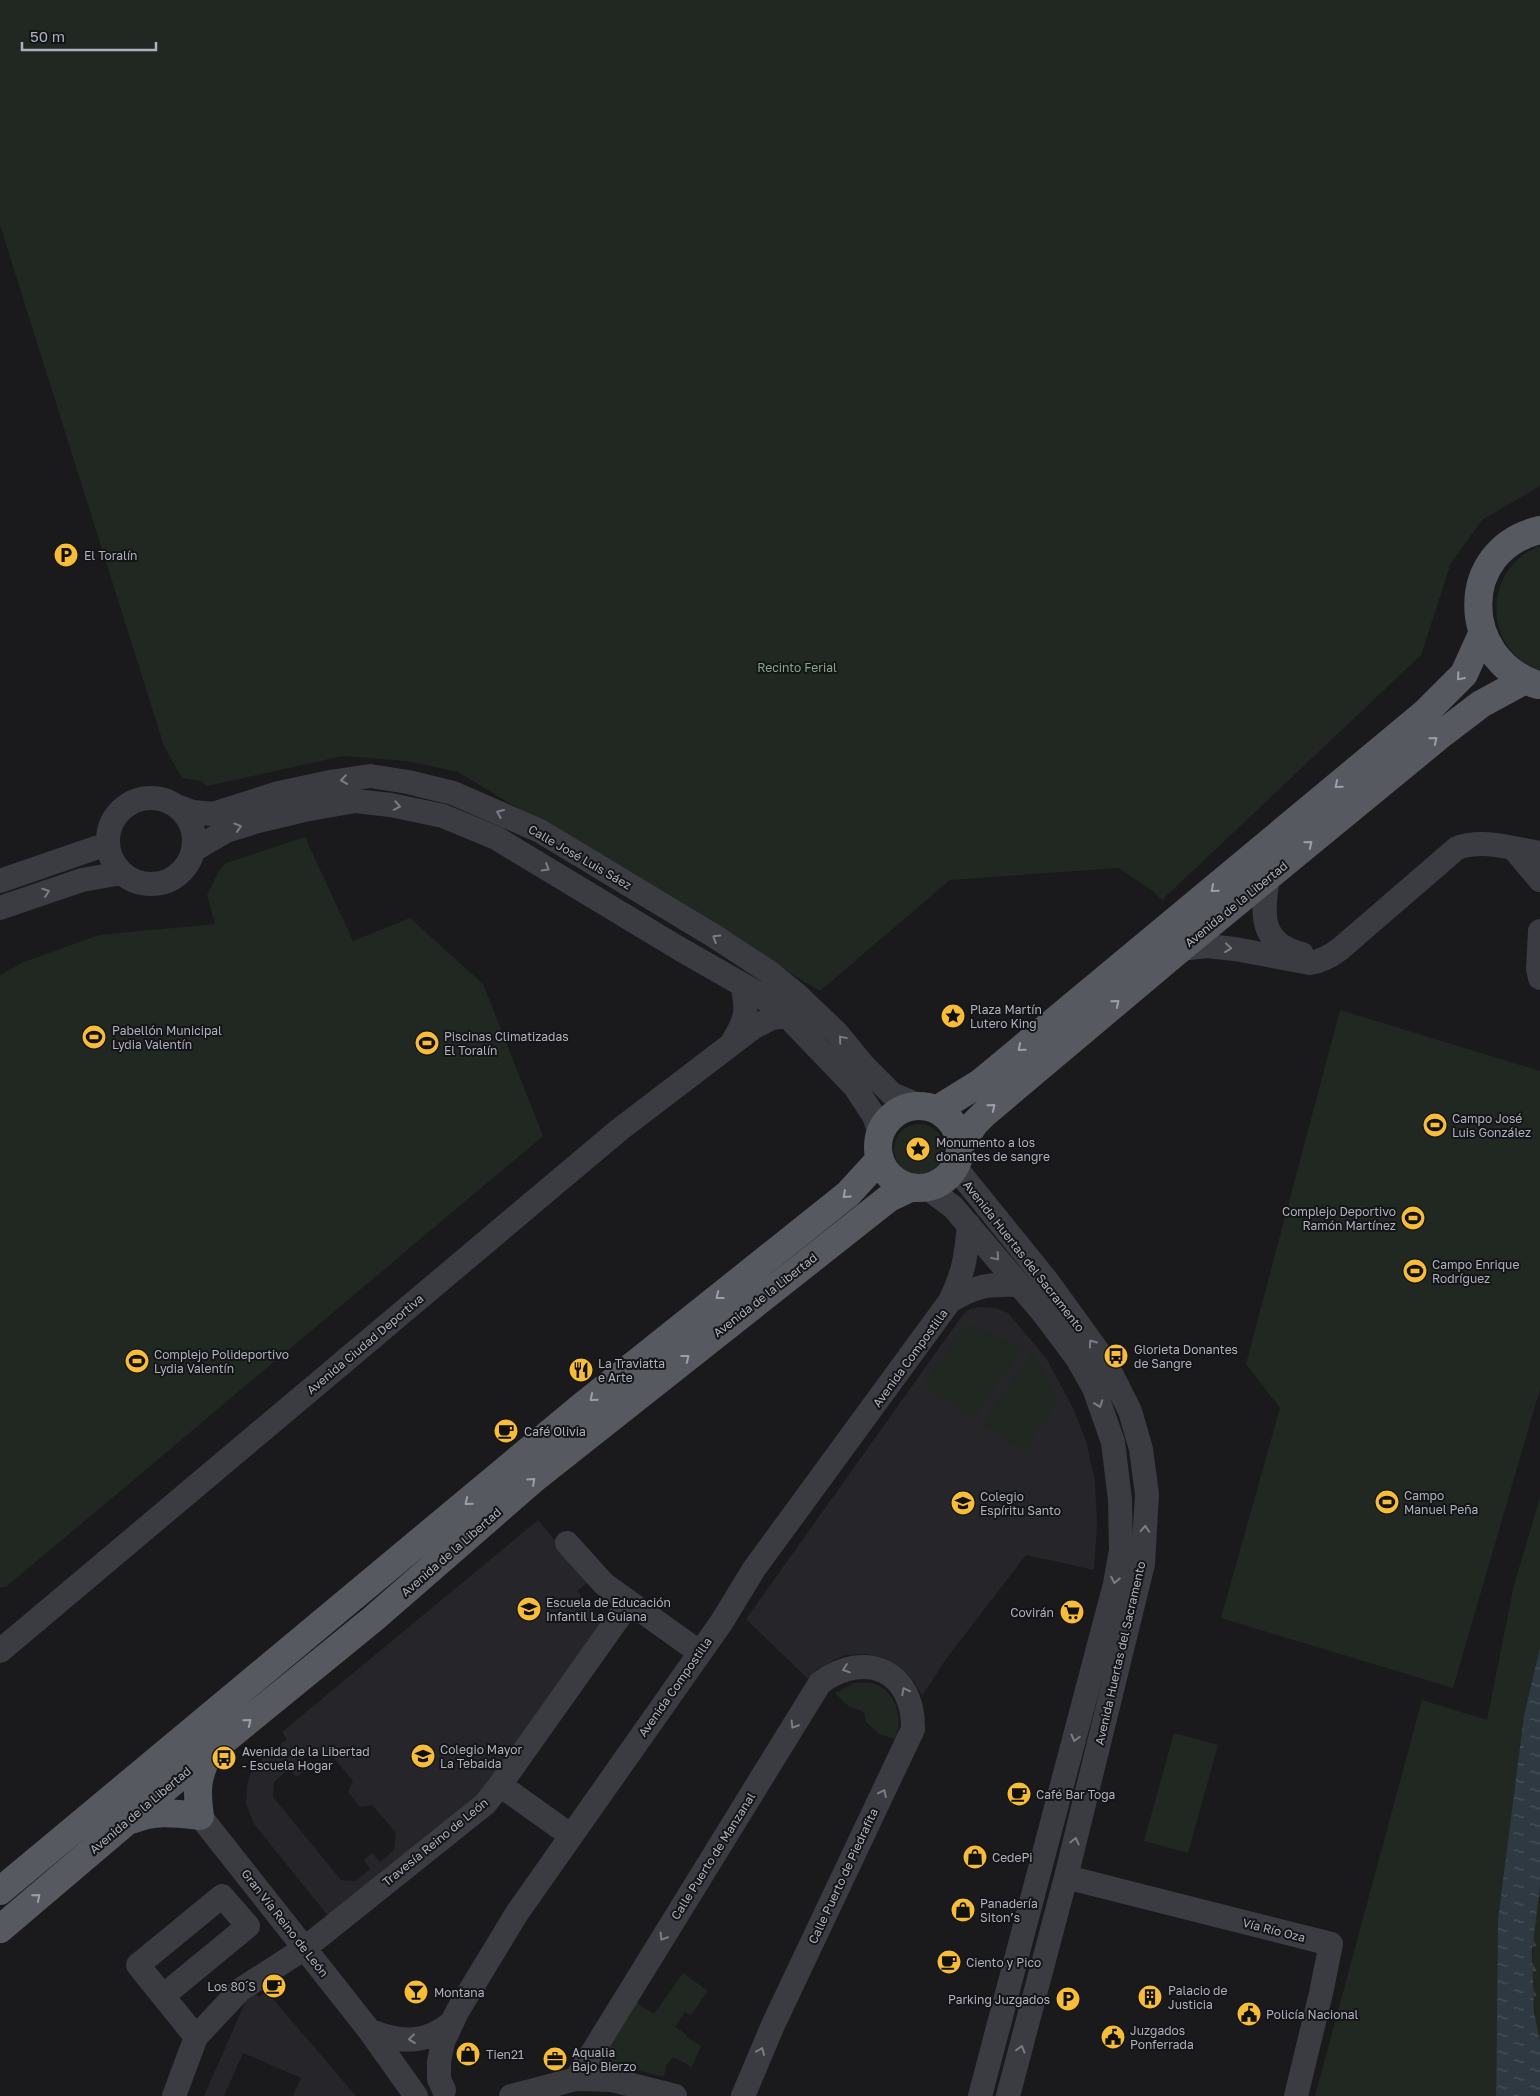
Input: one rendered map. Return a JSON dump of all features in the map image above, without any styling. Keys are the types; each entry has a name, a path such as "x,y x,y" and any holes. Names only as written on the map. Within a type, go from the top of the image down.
{"main road":[{"path":"1532,683 1500,663 1490,650 1482,634 1478,617 1478,601 1482,582 1489,566 1501,551 1514,541 1540,530"},
{"name":"Avenida de la Libertad","path":"928,1107 980,1083 1426,712 1464,674 1482,634"},
{"name":"Avenida de la Libertad","path":"958,1156 974,1123 1180,949 1481,704 1532,683"},
{"path":"928,1107 954,1124 958,1156 943,1180 919,1187 898,1182 887,1172 880,1146 886,1122 906,1108 928,1107"},
{"name":"Avenida de la Libertad","path":"0,1891 588,1401 848,1194 880,1146"},
{"name":"Avenida de la Libertad","path":"0,1929 210,1752 383,1611 542,1472 889,1198 919,1187"},
{"path":"365,1587 383,1611"},
{"path":"128,1821 150,1814 170,1812 200,1816 197,1796 198,1779 210,1752"}],"street":[{"name":"Calle José Luis Sáez","path":"179,807 193,812 213,814 279,793 370,776 408,782 453,793 540,831 714,936 769,972 795,993 831,1027 892,1094 928,1107"},
{"path":"156,798 168,801 179,807 193,826 195,849 190,862 181,874 170,882 154,885 136,883 121,873 111,860 107,844 108,833 118,813 138,800 156,798"},
{"name":"Calle José Luis Sáez","path":"195,849 226,831 249,824 304,810 355,801 390,805 443,816 496,838 757,993 787,1016 855,1087 874,1116 880,1146"},
{"path":"0,881 107,844"},
{"path":"1180,949 1207,946 1235,948 1310,963 1328,958 1336,952 1457,848 1475,844 1540,853"},
{"path":"1514,849 1540,879"},
{"path":"0,908 82,880 121,873"},
{"path":"1268,878 1264,899 1265,922 1268,931 1276,942 1300,954 1336,952"},
{"path":"1540,931 1538,969 1540,978"},
{"name":"Avenida Ciudad Deportiva","path":"733,1040 743,1026 747,1006 742,985"},
{"name":"Avenida Ciudad Deportiva","path":"0,1651 619,1130 733,1040 754,1026 772,1018 787,1016"},
{"name":"Avenida Huertas del Sacramento","path":"958,1156 1105,1361 1130,1411 1141,1449 1146,1494 1143,1564 1066,1877 1008,2096"},
{"name":"Avenida Huertas del Sacramento","path":"919,1187 953,1207 1020,1285 1077,1358 1094,1388 1113,1442 1120,1500 1121,1550 1106,1619 980,2096"},
{"name":"Avenida Compostilla","path":"434,2094 439,2078 439,2062 443,2042 452,2022 517,1913 721,1622 754,1569 950,1302 960,1282 965,1264 969,1225"},
{"name":"Avenida Compostilla","path":"950,1302 973,1288 997,1284 1020,1285"},
{"path":"567,1543 604,1584 699,1652"},
{"name":"Travesía Reino de León","path":"196,2037 240,1990 305,1948 485,1804 629,1603"},
{"name":"Calle Puerto de Manzanal","path":"576,2079 820,1683 830,1676 854,1667 875,1667"},
{"name":"Calle Puerto de Piedrafita","path":"742,2096 773,2025 913,1729 914,1711 901,1684 888,1672 875,1667"},
{"path":"500,1785 570,1835"},
{"name":"Gran Vía Reino de León","path":"200,1816 369,2030 434,2094"},
{"name":"Vía Río Oza","path":"1066,1877 1331,1944 1296,2096"},
{"path":"163,1996 248,1926 222,1896 138,1965 196,2037 174,2096"},
{"path":"369,2030 395,2040 408,2040 429,2036 442,2030 452,2022"},
{"path":"511,2096 576,2079 612,2080 675,2096"}],"shaded area":[{"name":"Colegio Espíritu Santo","path":"979,1307 996,1308 1008,1313 1046,1358 1073,1408 1086,1441 1095,1481 1097,1525 1094,1570 1026,1555 946,1659 922,1696 913,1680 899,1666 884,1658 866,1654 845,1655 816,1670 808,1679 746,1619 962,1316 968,1310"},
{"name":"Colegio Mayor La Tebaida","path":"538,1520 589,1581 577,1591 607,1627 488,1794 333,1922 254,1824 246,1804 249,1777 263,1758 287,1739 282,1732","holes":["313,1751 326,1754 329,1752 353,1781 348,1792 360,1807 372,1805 396,1833 394,1850 380,1862 372,1853 364,1860 370,1869 355,1881 341,1880 273,1797 274,1782 289,1769 297,1777 305,1770 299,1762"]},
{"path":"251,1989 259,1997 267,1992 356,2096 293,2096 301,2078 243,2053 224,2096 204,2096"}],"green space":[{"name":"Recinto Ferial","path":"0,0 1540,0 1540,486 1482,520 1451,563 1421,655 1162,900 1153,891 1118,868 950,880 820,991 458,772 407,761 343,756 207,786 201,781 182,778 164,746 0,225"},
{"path":"1540,546 1540,671 1517,657 1504,640 1498,625 1496,609 1498,593 1512,565 1525,554"},
{"name":"Complejo Polideportivo Lydia Valentín","path":"305,837 353,941 410,918 483,984 543,1136 6,1587 0,1588 0,975 24,962 99,935 215,924 207,895 219,871 226,863"},
{"name":"Complejo Deportivo Ramón Martínez","path":"1340,1010 1540,1071 1540,1389 1453,1688 1221,1618 1280,1408 1246,1364"},
{"path":"914,1124 924,1124 937,1131 944,1144 944,1154 937,1167 924,1174 914,1174 905,1170 898,1163 894,1154 894,1144 898,1135 905,1128"},
{"path":"967,1323 1023,1348 973,1419 923,1385"},
{"path":"1032,1352 1059,1399 1024,1452 982,1424"},
{"path":"1540,1498 1540,1648 1524,1715 1498,1919 1496,2096 1315,2096 1422,1700 1487,1720 1514,1585"},
{"path":"854,1683 868,1683 879,1686 892,1697 896,1705 899,1722 895,1739 879,1734 865,1721 865,1714 863,1712 850,1707 835,1693"},
{"path":"1174,1733 1218,1745 1188,1853 1144,1841"},
{"path":"1540,1886 1540,2041 1534,2003 1532,1964"},
{"path":"683,1973 708,1991 691,2015 685,2012 675,2027 687,2035 686,2037 701,2046 692,2067 673,2057 666,2066 664,2077 613,2064 609,2050 621,2024 636,2002 654,2014"}],"water":[{"path":"1540,1648 1540,1886 1532,1951 1534,2011 1540,2041 1540,2096 1496,2096 1498,1919 1524,1715"}],"place":[{"name":"El Toralín","path":"66,555"},
{"name":"Plaza Martín Lutero King","path":"953,1016"},
{"name":"Pabellón Municipal Lydia Valentín","path":"94,1037"},
{"name":"Piscinas Climatizadas El Toralín","path":"427,1043"},
{"name":"Campo José Luis González","path":"1435,1125"},
{"name":"Monumento a los donantes de sangre","path":"918,1149"},
{"name":"Complejo Deportivo Ramón Martínez","path":"1413,1218"},
{"name":"Campo Enrique Rodríguez","path":"1415,1271"},
{"name":"Glorieta Donantes de Sangre","path":"1116,1356"},
{"name":"Complejo Polideportivo Lydia Valentín","path":"137,1361"},
{"name":"La Traviatta e Arte","path":"581,1370"},
{"name":"Café Olivia","path":"506,1431"},
{"name":"Campo Manuel Peña","path":"1387,1502"},
{"name":"Colegio Espíritu Santo","path":"963,1503"},
{"name":"Escuela de Educación Infantil La Guiana","path":"529,1609"},
{"name":"Covirán","path":"1072,1612"},
{"name":"Colegio Mayor La Tebaida","path":"423,1756"},
{"name":"Avenida de la Libertad - Escuela Hogar","path":"224,1758"},
{"name":"Café Bar Toga","path":"1019,1794"},
{"name":"CedePi","path":"975,1857"},
{"name":"Panadería Siton’s","path":"963,1910"},
{"name":"Ciento y Pico","path":"949,1962"},
{"name":"Los 80´S","path":"274,1986"},
{"name":"Montana","path":"416,1992"},
{"name":"Palacio de Justicia","path":"1150,1997"},
{"name":"Parking Juzgados","path":"1068,1999"},
{"name":"Policía Nacional","path":"1249,2014"},
{"name":"Juzgados Ponferrada","path":"1113,2037"},
{"name":"Tien21","path":"468,2054"},
{"name":"Aqualia Bajo Bierzo","path":"555,2059"}]}
